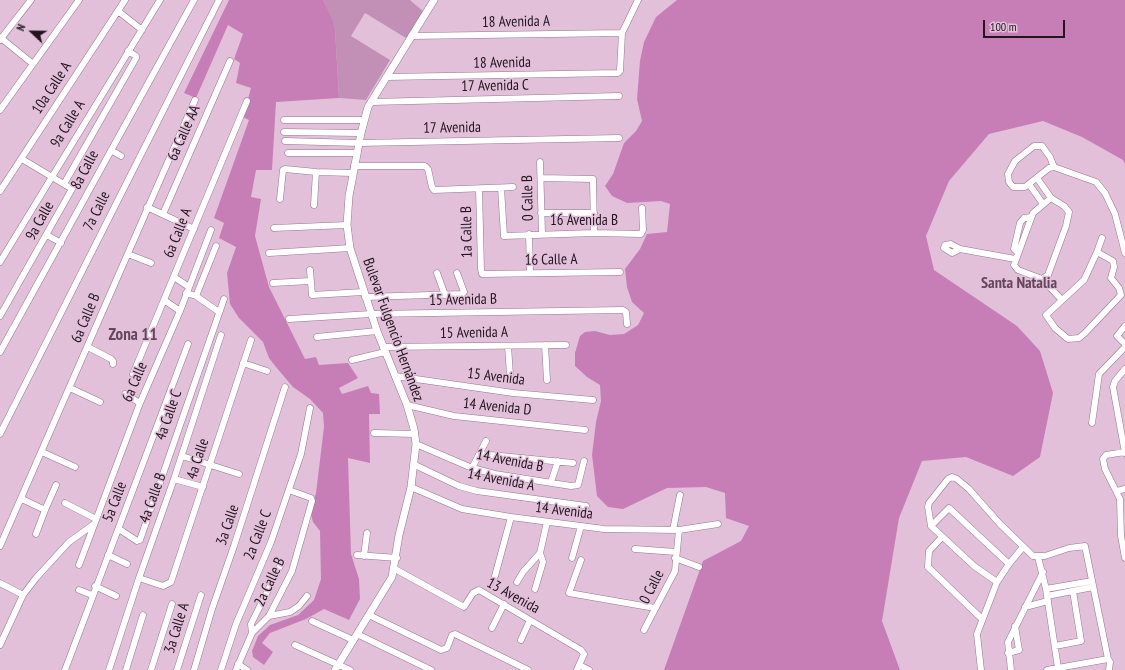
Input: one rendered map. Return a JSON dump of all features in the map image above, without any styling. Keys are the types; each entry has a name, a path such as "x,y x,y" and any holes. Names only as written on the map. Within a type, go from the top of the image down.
{"street":[{"path":"31,0 0,39 33,64"},
{"path":"0,110 79,0"},
{"name":"10a Calle A","path":"0,190 22,159 125,0"},
{"name":"9a Calle A","path":"0,262 160,0"},
{"name":"8a Calle","path":"0,352 194,0"},
{"name":"7a Calle","path":"0,434 219,0"},
{"name":"Bulevar Fulgencio Hernández","path":"337,667 387,589 395,569 399,535 415,465 416,444 415,434 407,405 377,331 350,248 347,225 353,169 364,120 371,102 434,0"},
{"path":"622,33 638,0"},
{"path":"118,11 142,30"},
{"name":"18 Avenida A","path":"411,36 622,33"},
{"name":"18 Avenida","path":"386,77 618,73 620,71 622,33"},
{"path":"22,159 64,184 136,57 128,51"},
{"name":"6a Calle AA","path":"163,214 230,61"},
{"name":"17 Avenida C","path":"371,102 619,96"},
{"name":"6a Calle B","path":"0,546 22,499 194,100"},
{"name":"6a Calle A","path":"133,374 247,101"},
{"path":"284,120 364,120"},
{"path":"284,132 361,133"},
{"name":"17 Avenida","path":"285,141 359,143 619,138"},
{"path":"1054,167 1029,184 1020,188 1013,187 1009,182 1008,174 1015,160 1028,148 1036,145 1042,146 1050,157 1054,167 1090,179 1101,186 1115,214 1125,253"},
{"path":"111,150 121,156"},
{"path":"288,153 357,153"},
{"name":"0 Calle B","path":"540,162 542,234"},
{"path":"280,199 283,170 285,169 316,172 425,166 428,169 434,190 513,188"},
{"path":"314,205 316,172"},
{"path":"541,178 592,178 594,181 594,233"},
{"path":"1037,178 1051,198 1067,208 1069,212 1069,217 1048,274 1042,279"},
{"name":"9a Calle","path":"0,316 72,189 64,184"},
{"path":"1029,184 1043,204"},
{"name":"16 Avenida B","path":"501,188 502,234 504,236 594,233 641,234 643,230 642,208"},
{"name":"1a Calle B","path":"479,189 480,269 482,274"},
{"path":"1051,198 1033,213 1031,217 1024,218 1020,223 1014,249 1016,256 1014,265 1015,269 1042,279 1062,300"},
{"path":"147,207 194,229"},
{"path":"541,213 594,213"},
{"path":"274,228 347,225"},
{"name":"6a Calle","path":"79,565 140,404 180,311 211,230"},
{"path":"529,234 530,273"},
{"path":"47,235 61,243"},
{"path":"1097,252 1110,259 1114,264 1110,278 1121,291 1119,299 1085,334 1079,338 1071,340 1055,328 1046,316 1047,313 1086,277 1102,238"},
{"path":"196,296 216,246"},
{"path":"269,253 350,248"},
{"path":"960,249 1016,256"},
{"path":"128,254 151,263"},
{"path":"310,270 312,295 445,295 437,273"},
{"path":"373,271 380,296"},
{"name":"16 Calle A","path":"482,274 620,272"},
{"name":"1a Calle B","path":"445,295 462,294 464,292 457,273"},
{"path":"174,277 187,290 219,312"},
{"path":"273,283 310,281"},
{"name":"4a Calle C","path":"119,529 137,541 140,540 224,299"},
{"path":"164,300 180,311"},
{"name":"15 Avenida B","path":"289,319 371,314 623,310 626,312 627,324"},
{"path":"1125,326 1117,336 1125,344"},
{"path":"316,337 377,331"},
{"name":"4a Calle B","path":"109,670 139,578 182,456 221,335"},
{"name":"4a Calle","path":"139,578 163,586 168,585 171,582 251,340"},
{"name":"5a Calle","path":"65,670 95,586 119,529 188,344"},
{"path":"545,345 547,380"},
{"name":"15 Avenida A","path":"384,349 566,345"},
{"path":"508,346 510,375"},
{"path":"88,347 111,359 113,364"},
{"path":"1092,423 1099,374 1125,347"},
{"path":"352,360 384,349"},
{"path":"243,363 267,371"},
{"path":"1125,369 1113,384 1124,437 1125,452 1106,455 1103,458 1105,468 1122,499 1125,558"},
{"name":"15 Avenida","path":"395,376 513,393 593,400"},
{"name":"3a Calle","path":"194,670 212,609 234,546 285,387"},
{"path":"70,388 100,402"},
{"path":"125,394 140,404"},
{"name":"14 Avenida D","path":"407,405 454,416 585,430"},
{"name":"2a Calle C","path":"221,670 236,624 271,542 301,454 310,408"},
{"path":"374,434 415,434"},
{"path":"472,468 486,441"},
{"name":"14 Avenida B","path":"416,444 472,468 495,474 571,486 578,485 584,461"},
{"path":"42,452 75,467"},
{"path":"480,454 573,463"},
{"path":"182,456 239,474"},
{"path":"551,482 558,461"},
{"name":"14 Avenida A","path":"415,465 459,486 477,491 586,506"},
{"path":"997,582 974,566 931,526 928,507 929,503 948,479 952,477 957,479 969,489 1033,556 1038,557 1069,548 1084,546 1087,548 1108,659 1110,662 1109,670"},
{"path":"174,479 203,487"},
{"path":"36,534 56,485"},
{"name":"14 Avenida","path":"411,487 462,509 547,522 604,528 676,530 718,524"},
{"path":"1117,491 1125,489"},
{"name":"2a Calle B","path":"237,667 252,633 269,616 292,571 312,501 311,498 288,490"},
{"name":"0 Calle","path":"644,630 673,576 680,495"},
{"path":"22,499 45,510"},
{"path":"0,645 23,595 60,551 96,521 65,503"},
{"path":"931,526 949,508 1009,564"},
{"path":"495,576 511,517"},
{"path":"518,582 523,572 540,553 547,522"},
{"path":"572,558 581,526"},
{"path":"364,556 367,533"},
{"path":"942,537 928,551 928,567 982,619"},
{"path":"981,670 976,641 982,619 997,582 1023,547"},
{"path":"635,549 676,555 699,567"},
{"path":"535,589 543,562 540,553"},
{"path":"108,555 127,564"},
{"path":"357,555 397,558"},
{"path":"1038,557 1043,572 1058,668"},
{"path":"581,560 569,593 655,608"},
{"path":"252,633 251,624 281,564"},
{"name":"13 Avenida","path":"395,569 462,606 466,605 476,590 479,590 583,651 584,654 578,667"},
{"path":"1011,670 1007,644 1043,572"},
{"path":"0,583 23,595"},
{"path":"1046,589 1093,584"},
{"path":"1025,607 1047,598 1093,584"},
{"path":"95,586 116,596"},
{"path":"79,590 92,595"},
{"path":"1055,646 1081,641 1073,590"},
{"name":"3a Calle A","path":"177,670 201,594"},
{"path":"269,616 290,612 300,606 307,596"},
{"path":"151,670 172,604"},
{"path":"492,628 504,604"},
{"path":"126,670 143,615"},
{"path":"369,616 441,650 447,648 452,635 455,634 528,670"},
{"path":"521,640 530,620"},
{"path":"312,621 355,637 431,670"},
{"path":"1008,653 1019,650 1015,626"},
{"path":"295,645 337,667 350,670"},
{"path":"1047,670 1082,667 1108,659"},
{"path":"237,667 247,670"},
{"path":"578,667 588,670"}],"shaded area":[{"path":"229,0 323,0 332,19 335,29 339,98 276,102 272,170 256,170 251,197 261,199 255,236 269,287 305,359 316,357 319,365 348,363 358,378 339,388 342,394 368,386 371,393 379,394 380,414 369,414 370,463 348,458 351,554 359,579 360,599 349,620 324,609 306,619 270,633 262,643 273,652 264,665 253,657 252,651 258,636 270,625 298,615 314,600 321,579 320,531 313,522 310,511 316,493 324,427 323,413 310,399 293,387 269,358 263,342 239,318 230,304 227,273 236,247 219,238 224,223 214,218 249,120 243,117 251,88 236,83 240,63 234,59 243,34 228,25 196,98 184,93"},
{"path":"323,0 410,0 424,12 406,38 365,13 351,36 390,60 366,100 339,98 335,29"},
{"path":"677,0 1125,0 1125,164 1123,160 1082,137 1043,121 989,134 949,181 926,236 934,270 1017,326 1040,351 1053,393 1040,457 1013,476 966,457 922,461 899,518 882,621 900,670 664,670 703,561 741,541 749,526 726,518 725,493 706,487 667,488 623,509 608,507 597,496 592,455 596,422 601,401 600,385 587,377 575,366 575,353 580,336 585,332 595,331 610,335 624,334 638,325 644,313 632,302 627,287 625,269 640,249 647,234 667,232 670,204 661,201 627,203 612,196 605,186 613,174 624,143 636,131 642,121 637,99 640,61 644,42 656,17"}],"district":[{"name":"Santa Natalia","path":"1019,283"},
{"name":"Zona 11","path":"133,335"}]}
